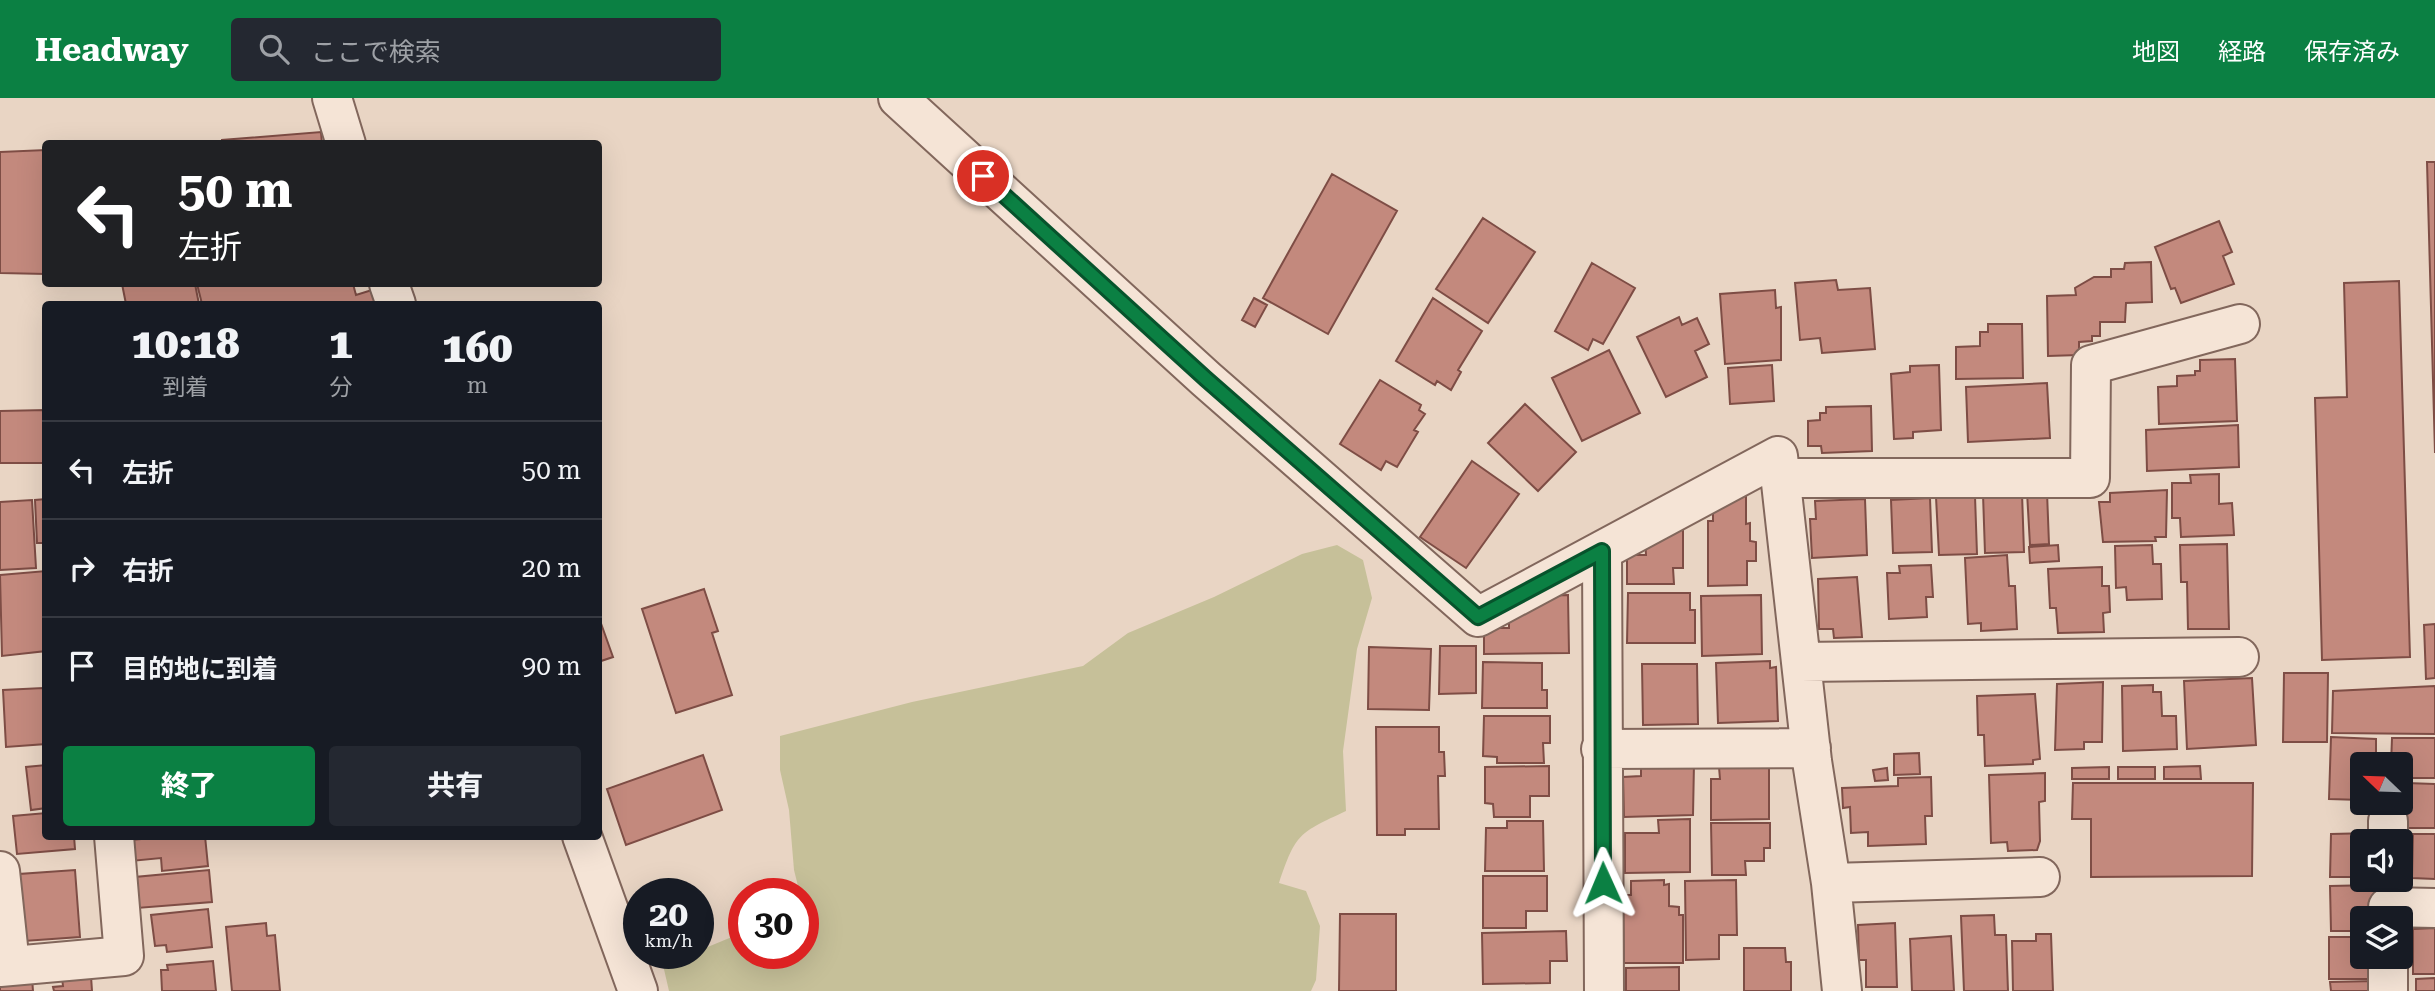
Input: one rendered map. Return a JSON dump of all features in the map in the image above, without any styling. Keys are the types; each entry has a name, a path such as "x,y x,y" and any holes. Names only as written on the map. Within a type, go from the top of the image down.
{"street":[{"path":"332,98 345,140"},
{"path":"898,98 1206,379 1478,617 1778,456 1842,991"},
{"path":"1781,478 2090,478 2091,365 2240,324"},
{"path":"1602,551 1601,749 1605,991"},
{"path":"1801,662 2239,657"},
{"path":"1601,749 1811,748"},
{"path":"0,871 5,966 124,956 114,840"},
{"path":"583,840 638,991"},
{"path":"1831,883 2040,877"},
{"path":"2388,902 2435,908"},
{"path":"2388,969 2388,991"}],"shaded area":[{"path":"1337,545 1363,560 1372,598 1357,649 1343,751 1346,811 1318,824 1301,836 1290,854 1279,883 1306,891 1320,926 1316,980 1311,991 669,991 664,969 714,969 714,944 728,939 728,969 819,969 819,878 796,878 789,810 780,770 780,736 912,702 1083,666 1128,633 1214,597 1302,554"}],"building":[{"path":"321,132 322,140 222,140"},
{"path":"42,150 42,274 0,273 0,152"},
{"path":"2427,162 2435,162 2435,453"},
{"path":"1332,174 1397,211 1328,334 1263,298"},
{"path":"1483,218 1535,252 1488,323 1436,289"},
{"path":"2219,221 2232,252 2223,256 2234,284 2181,303 2175,288 2171,289 2155,247"},
{"path":"2151,262 2152,302 2126,303 2125,322 2100,322 2100,336 2092,336 2092,341 2079,342 2079,355 2048,356 2047,296 2076,295 2075,288 2094,277 2111,277 2111,269 2124,269 2125,263"},
{"path":"1592,263 1635,288 1603,344 1593,339 1588,350 1555,331"},
{"path":"1836,280 1838,290 1870,288 1875,349 1822,353 1820,338 1800,340 1795,283"},
{"path":"2399,281 2410,657 2322,660 2315,398 2347,397 2344,283"},
{"path":"123,287 196,287 198,301 125,301"},
{"path":"198,287 354,287 356,295 372,290 376,301 201,301"},
{"path":"1775,290 1776,308 1781,307 1781,360 1725,364 1720,294"},
{"path":"1254,298 1267,305 1255,327 1242,320"},
{"path":"1433,298 1482,331 1458,370 1461,372 1451,390 1437,381 1435,385 1396,361"},
{"path":"1679,317 1682,325 1697,318 1709,344 1695,351 1707,377 1666,397 1637,337"},
{"path":"1988,324 2022,324 2023,378 1956,379 1956,347 1980,346 1980,332 1988,332"},
{"path":"1609,350 1640,413 1582,441 1552,378"},
{"path":"2235,359 2237,421 2159,424 2158,387 2177,386 2177,376 2195,375 2195,371 2200,371 2200,360"},
{"path":"1772,365 1774,401 1730,404 1728,368"},
{"path":"1939,365 1941,430 1913,432 1913,438 1894,439 1891,374 1910,372 1910,366"},
{"path":"1380,380 1421,405 1419,410 1425,414 1414,430 1418,432 1397,467 1386,461 1381,470 1340,444"},
{"path":"2047,383 2050,438 1968,442 1966,387"},
{"path":"1525,404 1576,452 1538,491 1488,443"},
{"path":"1871,406 1872,451 1822,453 1821,446 1808,446 1808,421 1820,420 1820,413 1826,413 1826,407"},
{"path":"42,410 42,463 0,463 0,411"},
{"path":"2238,425 2239,467 2147,471 2146,430"},
{"path":"1472,461 1519,494 1466,568 1420,537"},
{"path":"2219,474 2219,504 2232,503 2234,535 2181,537 2180,518 2172,518 2172,483 2191,483 2190,475"},
{"path":"2167,490 2166,537 2155,537 2156,541 2103,542 2099,502 2110,502 2110,493"},
{"path":"1737,491 1746,496 1746,524 1750,523 1750,541 1756,542 1756,561 1747,561 1747,585 1708,586 1708,521 1713,521 1713,504"},
{"path":"2027,492 2047,492 2049,544 2030,545"},
{"path":"2022,493 2024,552 1985,553 1983,494"},
{"path":"1975,496 1977,554 1939,555 1936,497"},
{"path":"1930,498 1932,552 1893,553 1891,500"},
{"path":"42,499 42,543 37,543 35,500"},
{"path":"1865,499 1867,555 1812,558 1810,519 1816,519 1815,501"},
{"path":"32,500 36,568 0,570 0,502"},
{"path":"1660,529 1683,529 1683,568 1673,568 1674,584 1627,584 1627,555 1646,555 1645,537"},
{"path":"2227,544 2229,629 2188,629 2187,582 2181,582 2180,545"},
{"path":"2058,545 2059,561 2030,563 2029,547"},
{"path":"2152,545 2153,564 2161,564 2162,599 2127,600 2126,587 2116,588 2115,546"},
{"path":"2007,555 2009,586 2015,586 2017,629 1981,631 1981,623 1968,624 1965,558"},
{"path":"1931,565 1933,597 1926,597 1927,617 1889,619 1887,573 1900,573 1899,566"},
{"path":"2102,567 2102,586 2109,586 2110,612 2103,613 2104,632 2058,633 2056,608 2050,608 2048,569"},
{"path":"42,571 42,651 2,656 0,575"},
{"path":"1857,577 1862,637 1834,638 1833,629 1819,629 1818,579"},
{"path":"704,589 718,631 712,633 732,695 676,713 642,609"},
{"path":"1628,593 1690,593 1690,610 1695,610 1695,643 1627,643"},
{"path":"1568,595 1569,653 1484,654 1484,628 1509,628 1509,607 1535,596"},
{"path":"1761,595 1762,654 1702,656 1701,596"},
{"path":"2435,624 2435,678 2426,679 2424,625"},
{"path":"602,626 613,657 602,661"},
{"path":"1440,646 1476,646 1476,693 1439,694"},
{"path":"1369,647 1431,649 1429,710 1368,709"},
{"path":"1770,661 1770,668 1776,667 1778,721 1718,723 1716,663"},
{"path":"1483,662 1542,663 1542,690 1547,690 1547,708 1482,708"},
{"path":"1642,664 1697,664 1698,724 1643,725"},
{"path":"2284,673 2328,673 2327,742 2283,742"},
{"path":"2252,678 2256,745 2187,749 2184,681"},
{"path":"2103,682 2102,742 2084,742 2084,749 2055,750 2057,684"},
{"path":"2153,685 2153,692 2161,692 2162,716 2176,716 2177,749 2123,751 2122,686"},
{"path":"2435,686 2435,734 2332,733 2333,691"},
{"path":"42,688 42,744 6,747 3,690"},
{"path":"2035,694 2040,759 2033,760 2033,764 1985,766 1984,735 1978,735 1977,696"},
{"path":"1484,716 1550,716 1550,743 1543,743 1544,763 1497,763 1497,757 1483,756"},
{"path":"1376,727 1439,727 1439,752 1444,752 1445,776 1438,776 1439,829 1405,829 1405,835 1377,835"},
{"path":"2331,737 2376,739 2376,752 2350,752 2350,800 2329,799"},
{"path":"2392,738 2435,738 2435,778 2413,778 2413,752 2391,752"},
{"path":"1919,753 1920,774 1894,775 1894,754"},
{"path":"703,755 722,810 626,845 607,789"},
{"path":"1694,763 1693,815 1624,817 1623,777 1641,776 1641,764"},
{"path":"42,765 42,809 31,810 26,767"},
{"path":"1549,766 1549,796 1530,796 1530,817 1494,817 1493,804 1485,803 1485,767"},
{"path":"1769,766 1769,819 1711,820 1711,779 1720,779 1719,767"},
{"path":"2200,766 2201,779 2164,779 2164,767"},
{"path":"2109,767 2109,779 2072,779 2072,768"},
{"path":"2118,767 2155,767 2155,779 2118,779"},
{"path":"1887,768 1888,780 1875,781 1873,770"},
{"path":"2045,773 2045,801 2039,802 2040,841 2037,850 2008,851 2007,842 1991,843 1989,775"},
{"path":"1931,777 1932,816 1925,816 1926,844 1868,846 1868,832 1851,833 1850,807 1843,808 1842,788 1898,786 1898,778"},
{"path":"2073,783 2253,783 2252,876 2091,877 2091,819 2072,819"},
{"path":"2413,783 2435,784 2435,828 2405,828 2405,816 2413,816"},
{"path":"42,813 42,840 74,840 75,849 17,854 13,816"},
{"path":"1690,819 1690,872 1625,873 1625,833 1659,833 1658,820"},
{"path":"1507,821 1543,821 1544,871 1485,871 1486,828 1507,828"},
{"path":"1711,823 1770,823 1770,848 1764,848 1764,861 1745,861 1746,875 1712,875"},
{"path":"2331,834 2350,834 2350,877 2330,877"},
{"path":"2413,834 2435,834 2435,879 2413,878"},
{"path":"130,840 205,840 208,866 162,871 161,858 131,861"},
{"path":"75,870 80,937 24,941 19,874"},
{"path":"209,870 212,902 137,908 135,877"},
{"path":"1483,876 1547,876 1547,911 1526,911 1526,928 1483,928"},
{"path":"1664,880 1664,885 1669,884 1669,906 1679,907 1679,915 1683,915 1683,963 1624,963 1623,895 1631,895 1631,881"},
{"path":"1736,880 1737,935 1719,935 1719,959 1686,960 1685,881"},
{"path":"2330,886 2350,886 2350,892 2375,892 2375,906 2350,906 2350,931 2331,931"},
{"path":"208,909 212,947 167,952 166,945 155,946 151,915"},
{"path":"1340,914 1396,914 1396,991 1339,991"},
{"path":"1994,915 1995,935 2006,935 2008,991 1964,991 1961,916"},
{"path":"266,923 267,936 275,935 280,991 232,991 226,927"},
{"path":"1895,923 1897,987 1866,987 1866,960 1859,960 1858,925"},
{"path":"2435,928 2435,974 2413,974 2413,929"},
{"path":"1566,931 1567,961 1550,961 1550,983 1483,984 1482,933"},
{"path":"2036,934 2051,934 2053,991 2013,991 2012,941 2036,941"},
{"path":"1951,936 1954,991 1912,991 1910,939"},
{"path":"2329,937 2350,937 2350,969 2368,969 2368,979 2329,979"},
{"path":"1744,948 1785,948 1786,962 1791,962 1791,991 1744,991"},
{"path":"213,961 216,991 162,991 161,970 168,970 167,965"},
{"path":"1679,967 1679,991 1626,991 1626,968"},
{"path":"91,976 92,991 54,991 53,987 63,986 62,978"},
{"path":"32,978 33,991 0,991 0,982"},
{"path":"2435,978 2435,991 2416,991 2416,979"},
{"path":"2375,981 2375,991 2331,991 2330,982"}],"route":[{"path":"983,176 1206,379 1478,617 1602,551 1603,883"}]}
